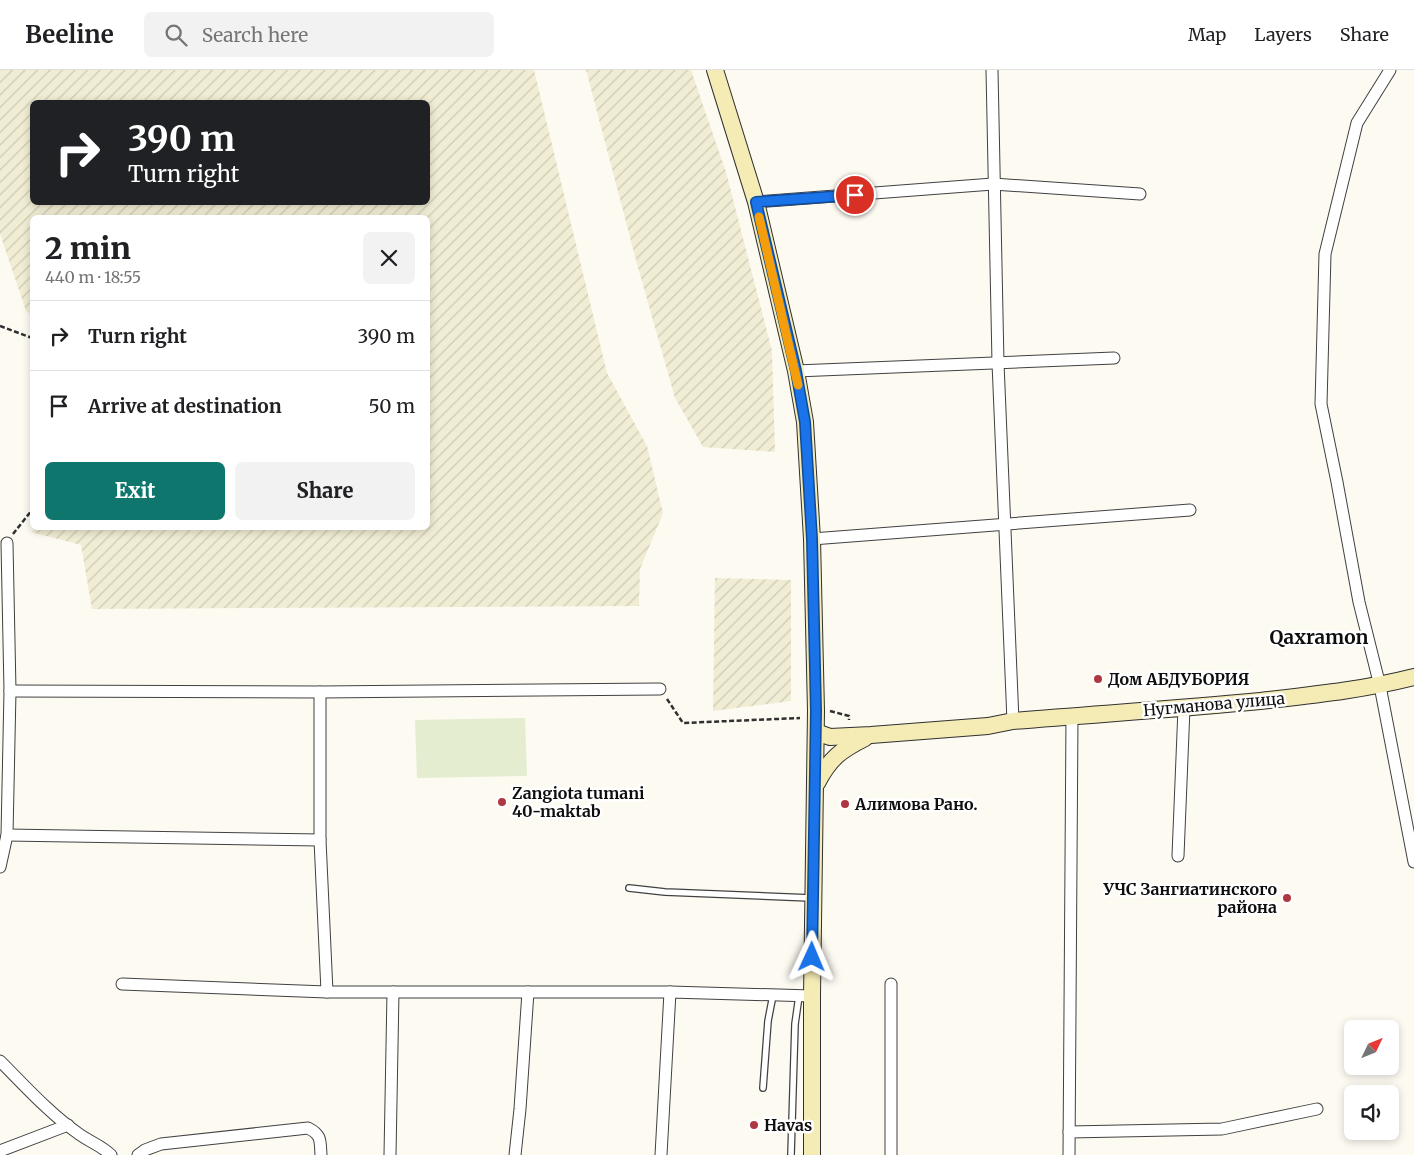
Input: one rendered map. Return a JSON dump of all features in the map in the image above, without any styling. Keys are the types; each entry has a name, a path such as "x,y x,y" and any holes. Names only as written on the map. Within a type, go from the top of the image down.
{"main road":[{"path":"715,70 756,202 796,371 805,422 812,539 816,732 813,898 806,996 812,1155"},
{"name":"Нугманова улица","path":"816,732 830,737 871,735 988,726 1013,720 1184,708 1338,693 1380,686 1414,677"},
{"name":"Нугманова улица","path":"816,732 830,727 986,716 1013,720"},
{"path":"816,785 834,757 846,748 871,735"}],"street":[{"path":"992,70 998,363 1013,720"},
{"path":"1390,70 1357,124 1326,254 1321,404 1359,602 1380,686 1414,862"},
{"path":"756,202 993,184 1140,194"},
{"path":"796,371 1114,358"},
{"path":"812,539 1190,510"},
{"path":"0,867 7,835 10,691 6,543"},
{"path":"10,691 660,690"},
{"path":"320,692 320,840 327,992"},
{"path":"1178,856 1184,708"},
{"path":"1068,1155 1072,716"},
{"path":"7,835 320,840"},
{"path":"122,984 327,992 670,992 806,996"},
{"path":"891,984 891,1155"},
{"path":"390,1155 393,992"},
{"path":"515,1155 528,992"},
{"path":"661,1155 670,992"},
{"path":"0,1061 36,1098 68,1126 111,1155"},
{"path":"1069,1132 1222,1129 1317,1109"},
{"path":"0,1151 68,1126"},
{"path":"138,1155 161,1144 308,1128 316,1132 320,1139 321,1155"}],"lane":[{"path":"629,888 665,892 813,898"},
{"path":"763,1088 770,1007 773,995"},
{"path":"791,1155 795,1024 806,996"}],"path":[{"path":"0,326 30,337"},
{"path":"6,543 30,512"},
{"path":"660,690 683,723 800,718"},
{"path":"827,711 848,716 849,720"}],"shaded area":[{"path":"0,70 534,70 607,373 647,446 663,513 640,569 639,606 92,609 81,545 31,532 34,530 430,530 430,215 30,215 30,314 26,311 0,234"},
{"path":"586,70 691,70 726,172 772,351 775,452 703,447 675,398 637,264"},
{"path":"715,578 791,580 791,701 713,711"}],"green space":[{"path":"525,718 527,776 417,778 415,720"}],"slow traffic":[{"path":"759,217 798,385"}],"place":[{"name":"Дом АБДУБОРИЯ","path":"1098,679"},
{"name":"Zangiota tumani 40-maktab","path":"502,802"},
{"name":"Алимова Рано.","path":"845,804"},
{"name":"УЧС Зангиатинского района","path":"1287,898"},
{"name":"Havas","path":"754,1125"}],"district":[{"name":"Qaxramon","path":"1319,637"}],"route":[{"path":"812,957 816,711 812,539 805,422 796,371 756,202 855,195"}]}
